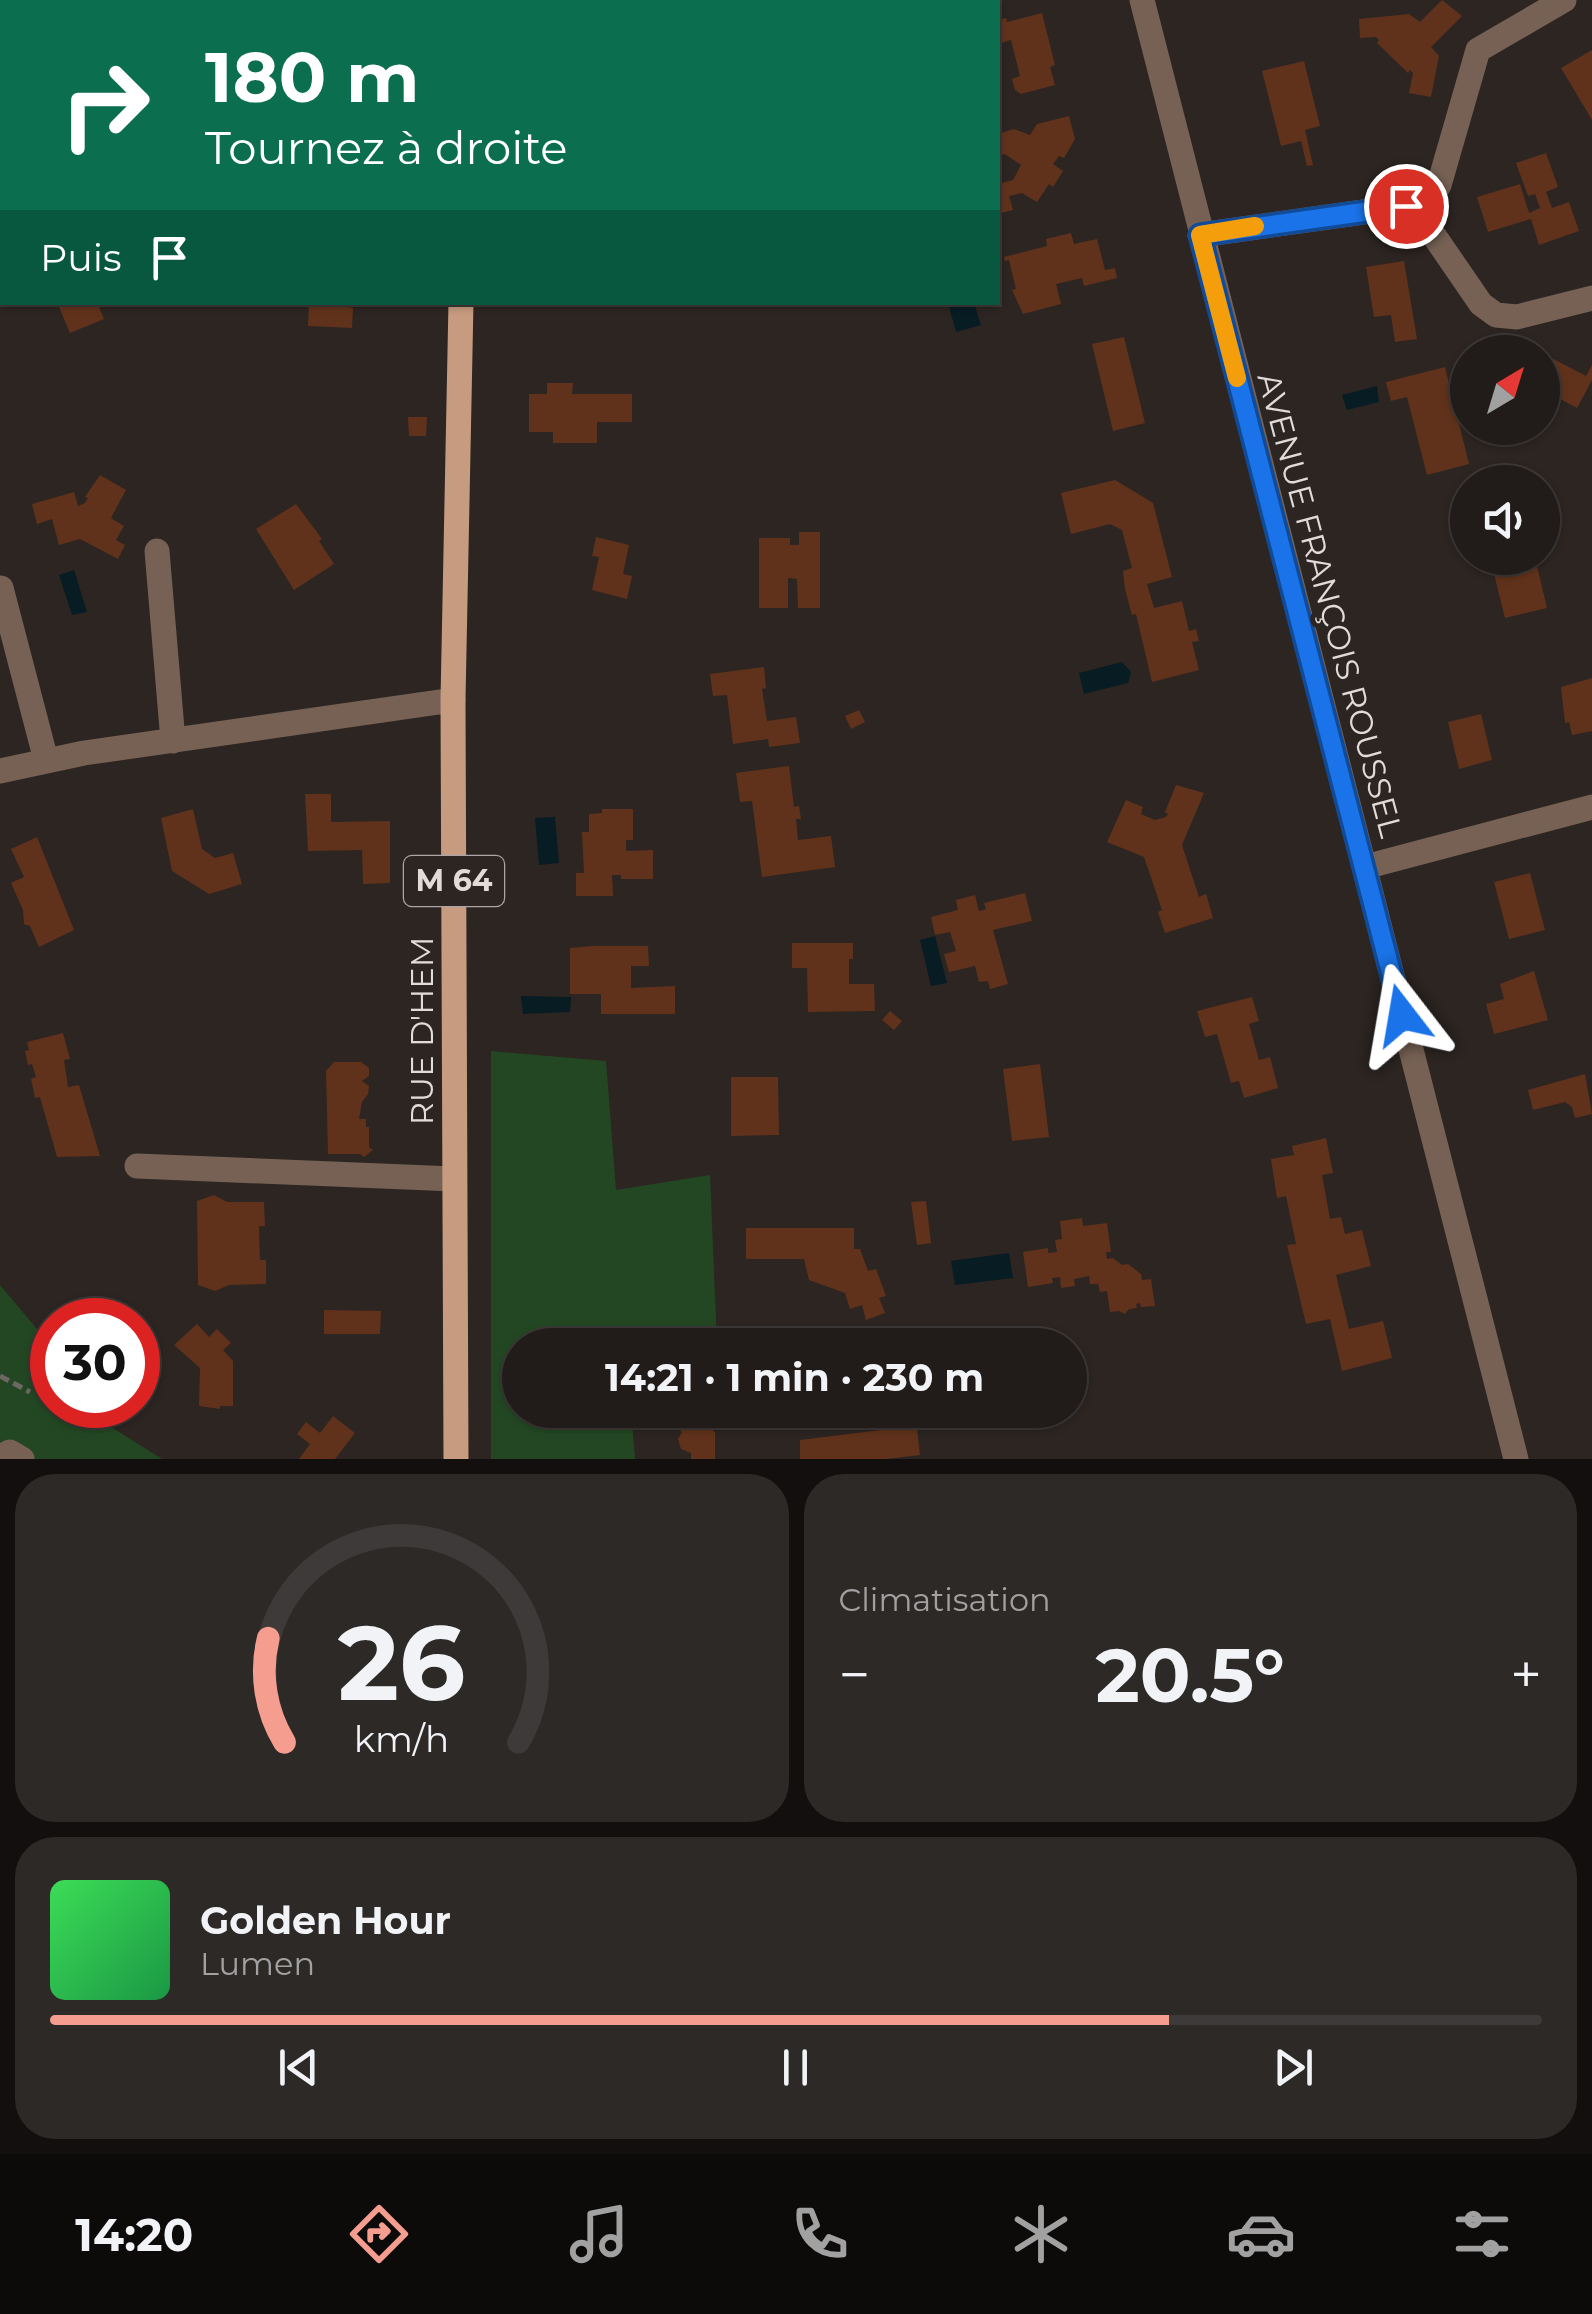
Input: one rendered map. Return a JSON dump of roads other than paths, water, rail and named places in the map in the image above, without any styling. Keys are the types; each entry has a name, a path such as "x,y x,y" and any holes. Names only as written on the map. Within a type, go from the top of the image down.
{"main road":[{"name":"RUE D'HEM","path":"456,1459 453,700 461,305"}],"street":[{"name":"AVENUE FRANÇOIS ROUSSEL","path":"1142,0 1516,1459"},
{"path":"1417,216 1439,186 1478,50 1564,0"},
{"path":"1200,235 1406,206 1481,304 1496,315 1517,317 1592,298"},
{"path":"157,551 173,741"},
{"path":"0,588 46,760"},
{"path":"0,771 46,760 453,700"},
{"path":"1365,867 1592,807"},
{"path":"137,1166 454,1180"},
{"path":"0,1457 10,1452 22,1459"}],"water":[{"path":"949,305 975,305 981,325 956,332"},
{"path":"1377,386 1379,402 1347,410 1342,395"},
{"path":"74,570 87,612 72,615 59,575"},
{"path":"1122,662 1131,672 1128,683 1084,694 1079,673"},
{"path":"555,817 559,863 539,865 535,818"},
{"path":"935,936 947,983 931,986 920,940"},
{"path":"521,996 571,997 570,1012 523,1014"},
{"path":"1009,1253 1013,1278 955,1285 951,1261"}]}
